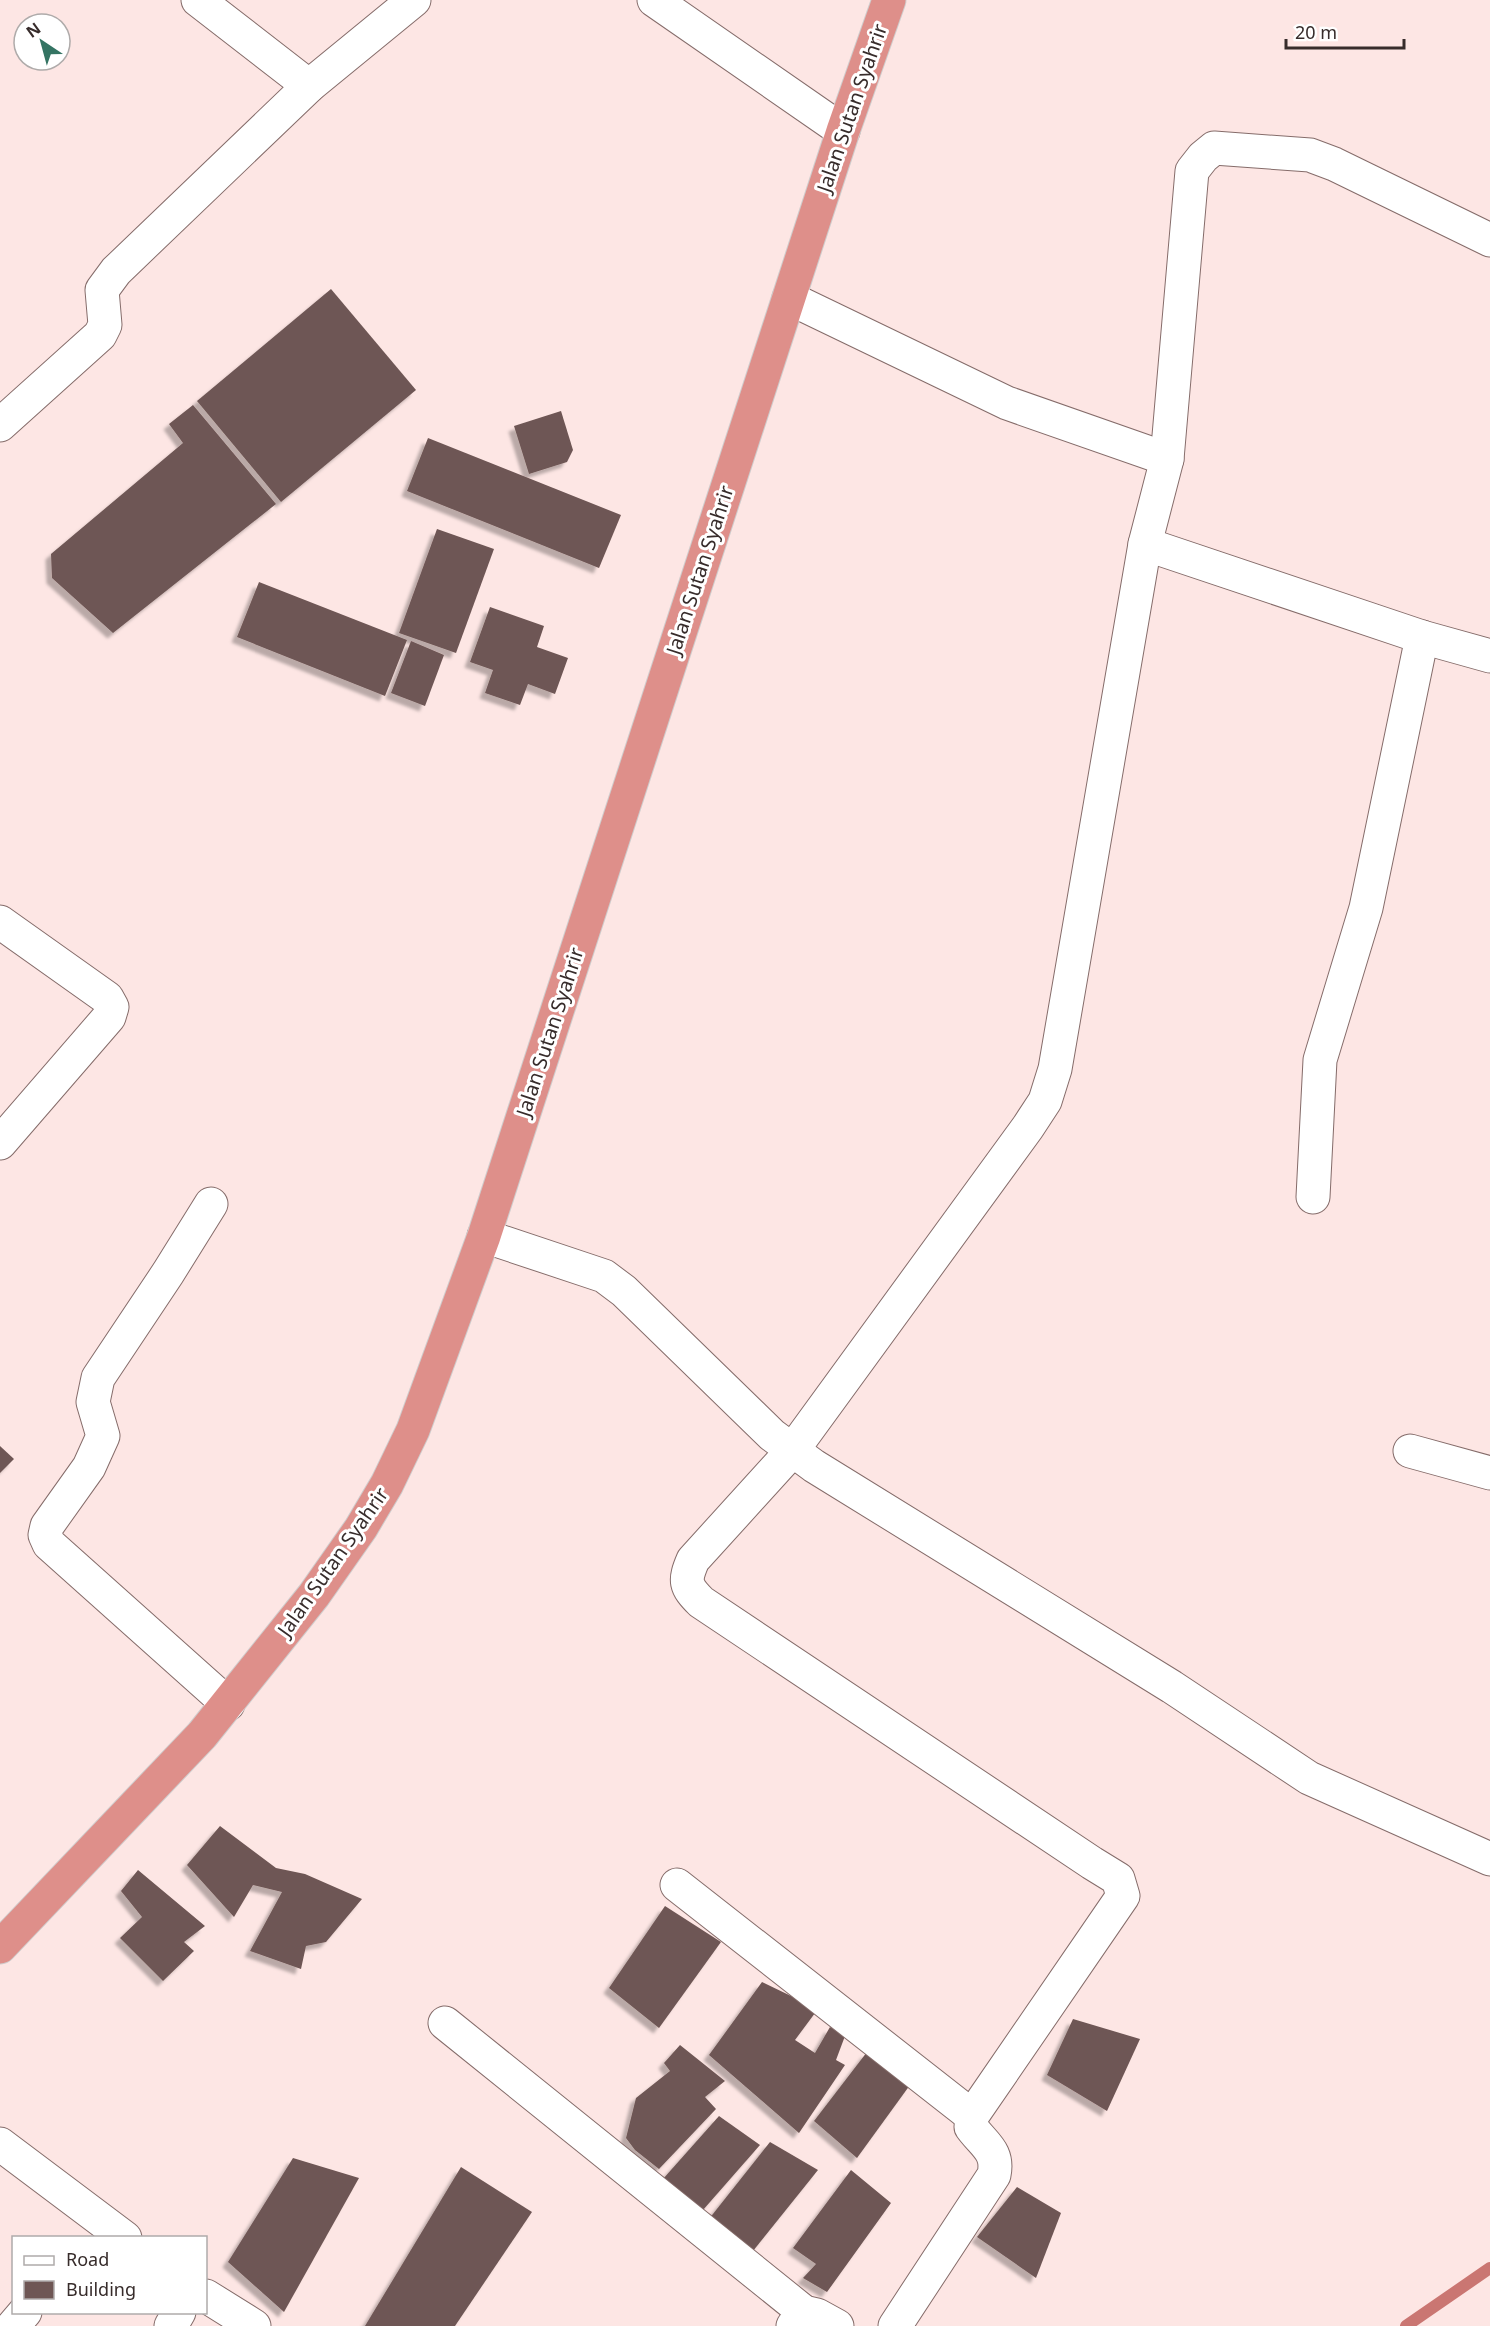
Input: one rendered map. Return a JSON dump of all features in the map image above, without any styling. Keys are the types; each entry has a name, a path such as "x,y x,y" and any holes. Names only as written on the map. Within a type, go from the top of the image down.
{"highway":[{"name":"Jalan Sutan Syahrir","path":"0,1947 228,1704 314,1595 361,1528 387,1484 413,1430 484,1236 843,131 890,0"}],"street":[{"path":"198,0 309,86"},
{"path":"0,425 100,335 105,325 102,290 116,271 309,86 414,0"},
{"path":"654,0 843,131"},
{"path":"895,2326 994,2175 997,2163 991,2149 971,2127 972,2116 1123,1896 1118,1879 701,1602 689,1590 686,1576 693,1560 792,1451 1045,1101 1055,1069 1145,544 1167,459 1192,171 1214,148 1310,155 1334,164 1490,240"},
{"path":"789,298 1007,403 1167,459"},
{"path":"1145,544 1422,637 1490,657"},
{"path":"1313,1197 1320,1060 1366,908 1422,637"},
{"path":"0,922 107,998 112,1007 110,1017 0,1143"},
{"path":"211,1204 98,1378 93,1402 103,1436 89,1467 47,1526 45,1535 49,1544 228,1704"},
{"path":"484,1236 604,1276 624,1291 772,1435 792,1451 1172,1687 1309,1778 1490,1859"},
{"path":"1410,1451 1490,1473"},
{"path":"676,1885 972,2116"},
{"path":"445,2023 799,2319 817,2314 837,2326"},
{"path":"0,2144 105,2232"},
{"path":"207,2297 254,2326"},
{"path":"14,2326 24,2314"}],"building":[{"path":"331,289 416,390 281,502 197,401"},
{"path":"193,405 276,504 113,633 52,578 51,554 183,443 169,424"},
{"path":"561,411 573,450 567,462 529,474 514,426"},
{"path":"428,438 621,515 599,568 407,491"},
{"path":"437,529 494,549 456,653 399,633"},
{"path":"259,582 407,640 385,696 237,637"},
{"path":"490,607 544,626 537,647 568,658 555,694 528,684 520,705 485,693 493,670 470,662"},
{"path":"411,641 444,655 425,706 391,693"},
{"path":"0,1446 14,1459 0,1473"},
{"path":"220,1826 276,1868 305,1874 362,1899 326,1942 306,1946 301,1969 250,1951 282,1892 253,1885 234,1917 187,1865"},
{"path":"138,1870 205,1926 184,1942 194,1951 163,1981 120,1938 142,1917 121,1891"},
{"path":"665,1906 721,1942 659,2028 609,1988"},
{"path":"762,1982 818,2009 795,2040 815,2053 830,2027 845,2036 836,2060 845,2065 799,2133 709,2055"},
{"path":"1073,2019 1140,2039 1107,2111 1047,2075"},
{"path":"680,2045 725,2081 705,2097 716,2109 659,2169 635,2150 626,2138 636,2098 670,2071 664,2063"},
{"path":"867,2052 910,2085 857,2158 814,2121"},
{"path":"719,2116 760,2145 703,2210 663,2179"},
{"path":"770,2142 818,2170 749,2256 705,2224"},
{"path":"293,2158 359,2178 284,2312 228,2262"},
{"path":"461,2167 532,2212 455,2326 365,2326"},
{"path":"851,2170 891,2203 827,2292 803,2278 816,2264 793,2248"},
{"path":"1017,2187 1061,2213 1036,2278 977,2237"}],"waterway":[{"path":"1406,2326 1490,2268"}]}
